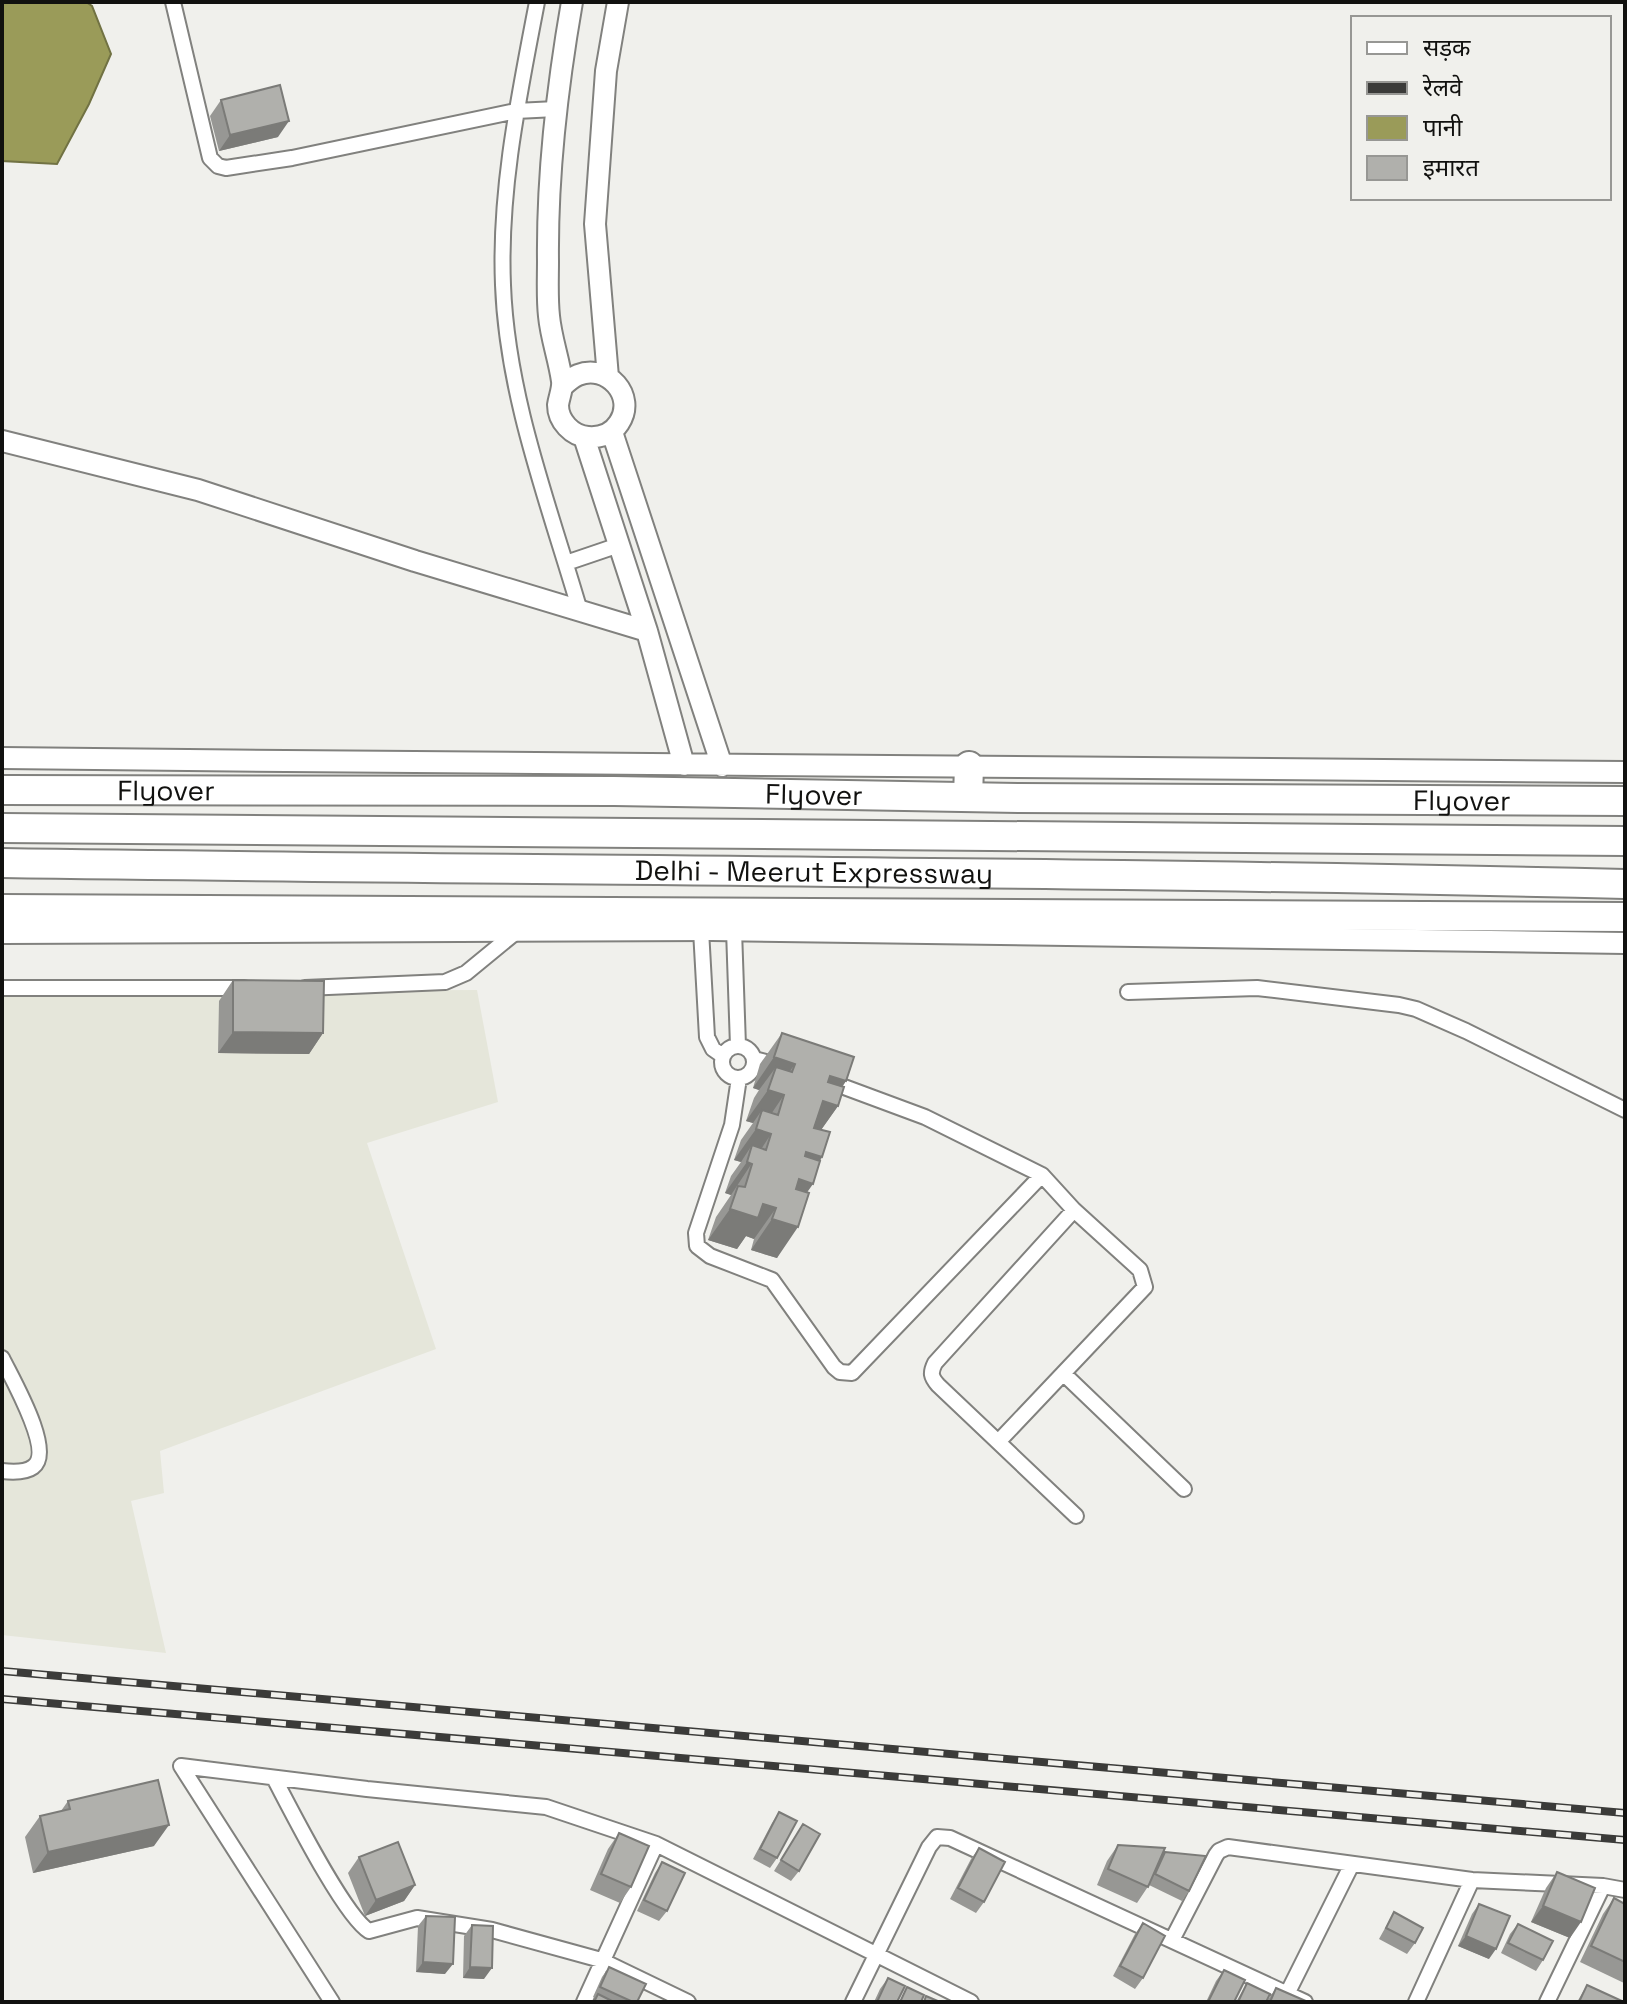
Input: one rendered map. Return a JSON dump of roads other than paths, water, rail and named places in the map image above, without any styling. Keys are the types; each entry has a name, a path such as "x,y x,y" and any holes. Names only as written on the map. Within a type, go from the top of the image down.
{"highway":[{"path":"968,797 969,766"},
{"name":"Flyover","path":"2,790 614,791 968,797 1625,801"},
{"name":"Delhi - Meerut Expressway","path":"2,828 1625,841"},
{"name":"Delhi - Meerut Expressway","path":"2,863 791,870 1625,884"},
{"path":"2,909 430,910 794,921 1091,914 1625,917"},
{"path":"1066,936 1091,914"}],"street":[{"path":"173,2 210,158 218,166 226,168 292,158 516,111 556,109"},
{"path":"537,2 516,111 504,207 503,287 518,395 580,611"},
{"path":"563,386 578,375 593,372 608,377 618,385 624,397 620,422 612,432 598,438 584,437 573,433 560,416 558,405 563,386 549,315 548,218 556,109 572,2"},
{"path":"608,377 609,357 595,224 606,71 618,2"},
{"path":"612,432 722,766"},
{"path":"584,437 647,631 684,765"},
{"path":"2,441 198,490 415,561 647,631"},
{"path":"566,563 619,545"},
{"path":"2,758 969,766 1165,771 1625,772"},
{"path":"2,933 734,930 794,921 1066,936 1625,943"},
{"path":"701,930 707,1037 713,1049 723,1056"},
{"path":"734,930 738,1046"},
{"path":"287,989 445,982 466,973 516,932"},
{"path":"2,988 256,988"},
{"path":"1128,992 1257,988 1399,1005 1466,1031 1625,1110"},
{"path":"747,1047 754,1059 752,1072 739,1078 727,1073 722,1064 723,1056 727,1050 747,1047"},
{"path":"754,1059 806,1072 925,1117 1042,1175 1074,1210 1140,1270 1145,1287 999,1441"},
{"path":"739,1078 732,1125 696,1233 697,1246 710,1256 772,1280 840,1372 852,1373 1042,1175"},
{"path":"1074,1210 931,1371 938,1385 1076,1516"},
{"path":"2,1358 37,1433 40,1452 33,1468 2,1471"},
{"path":"1064,1374 1184,1489"},
{"path":"332,2002 181,1766 546,1807 656,1844 971,2002"},
{"path":"274,1778 354,1917 369,1931 417,1918 492,1930 601,1960 688,2002"},
{"path":"853,2002 929,1847 937,1837 950,1838 1305,2002"},
{"path":"584,2002 656,1844"},
{"path":"1172,1940 1216,1855 1224,1848 1472,1880 1603,1886 1625,1890"},
{"path":"1287,1994 1352,1864"},
{"path":"1416,2002 1472,1880"},
{"path":"1547,2002 1603,1886"}],"water":[{"path":"2,2 86,2 92,6 111,54 57,164 2,161"}],"railway":[{"path":"2,1671 1625,1813"},
{"path":"2,1699 1625,1840"}]}
